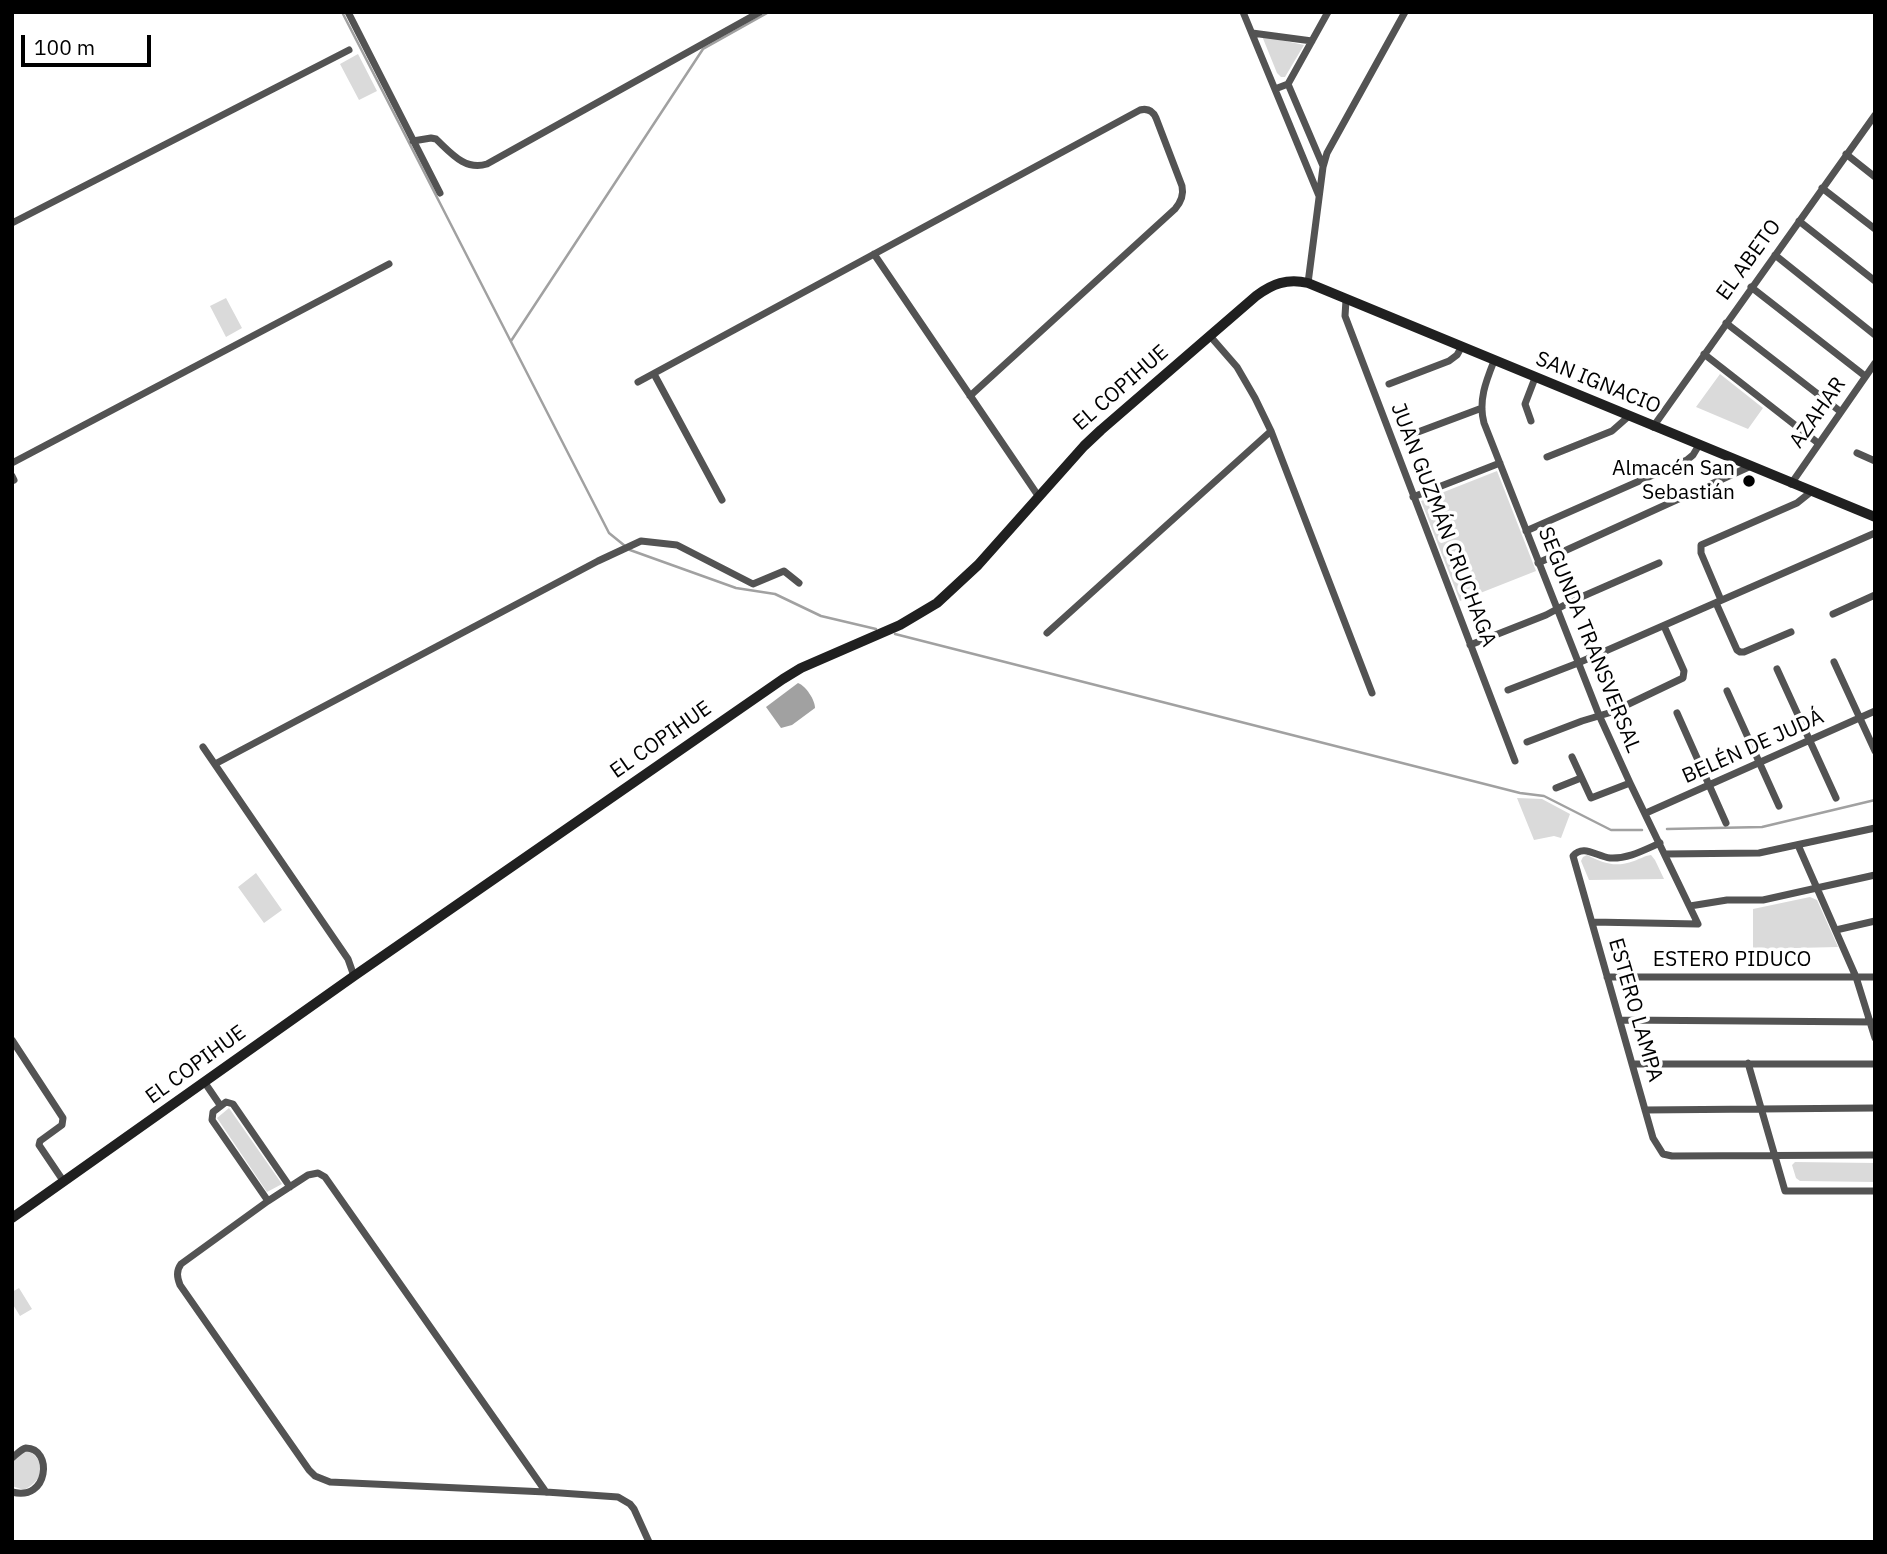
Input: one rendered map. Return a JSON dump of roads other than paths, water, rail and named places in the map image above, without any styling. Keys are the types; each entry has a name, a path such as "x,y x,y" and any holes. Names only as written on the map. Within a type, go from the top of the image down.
{"main road":[{"name":"EL COPIHUE","path":"12,1218 354,976 783,679 900,625 937,603 978,565 1092,438 1256,296 1271,286 1289,281 1308,284"},
{"name":"SAN IGNACIO","path":"1308,284 1875,517"}],"street":[{"path":"348,12 440,193"},
{"path":"414,141 436,139 466,165 477,167 487,164 760,12"},
{"path":"1243,12 1320,197"},
{"path":"1275,89 1288,84 1328,12"},
{"path":"1308,284 1323,167 1329,149 1405,12"},
{"path":"1252,33 1312,41"},
{"path":"12,223 349,50"},
{"path":"1288,84 1323,167"},
{"path":"638,382 1140,110 1149,110 1154,114 1182,186 1182,199 1178,206 970,396"},
{"name":"EL ABETO","path":"1653,427 1846,154 1873,120"},
{"path":"1846,154 1875,177"},
{"path":"1822,188 1875,229"},
{"path":"1799,221 1875,281"},
{"path":"874,254 1039,496"},
{"path":"1775,255 1875,334"},
{"path":"12,463 389,264"},
{"path":"1751,288 1865,376"},
{"name":"JUAN GUZMÁN CRUCHAGA","path":"1346,300 1345,316 1515,761"},
{"path":"1726,323 1841,412"},
{"path":"1210,336 1237,367 1271,431 1372,693"},
{"path":"1389,384 1449,361 1461,348"},
{"path":"1704,354 1818,443"},
{"name":"SEGUNDA TRANSVERSAL","path":"1494,361 1485,387 1482,408 1485,423 1599,715 1698,924 1592,922"},
{"name":"AZAHAR","path":"1791,484 1875,363"},
{"path":"653,374 722,500"},
{"path":"1531,421 1525,404 1535,378"},
{"path":"1410,435 1482,408"},
{"path":"1547,457 1612,431 1629,416"},
{"path":"1047,632 1271,431"},
{"path":"1526,531 1684,461 1693,455 1699,445"},
{"path":"1857,453 1875,461"},
{"path":"1413,497 1500,463"},
{"path":"1538,563 1751,466"},
{"path":"1791,632 1744,652 1737,650 1700,550 1702,545 1797,503 1812,491"},
{"path":"1508,690 1578,663 1875,533"},
{"path":"215,764 586,567 641,541 677,545 753,584 784,571 799,583"},
{"path":"1470,645 1546,615 1659,563"},
{"path":"1833,614 1875,595"},
{"path":"1527,742 1612,712 1681,680 1685,676 1684,671 1664,626"},
{"path":"1834,662 1875,751"},
{"path":"1777,669 1836,797"},
{"path":"1727,691 1780,806"},
{"name":"BELÉN DE JUDÁ","path":"1646,813 1875,711"},
{"path":"1677,713 1726,823"},
{"path":"203,747 348,960 354,976"},
{"path":"1572,757 1591,798 1630,783"},
{"path":"1556,788 1581,778"},
{"path":"1665,854 1753,854 1875,828"},
{"name":"ESTERO LAMPA","path":"1660,843 1624,857 1609,858 1584,850 1574,853 1573,856 1653,1138 1663,1154 1672,1156 1774,1155"},
{"path":"1798,845 1856,977 1873,1022 1875,1038"},
{"path":"1690,906 1727,900 1763,900 1875,876"},
{"path":"1836,930 1875,921"},
{"name":"ESTERO PIDUCO","path":"1607,977 1875,977"},
{"path":"1620,1020 1873,1022"},
{"path":"12,1040 64,1120 62,1125 38,1145 64,1182"},
{"path":"1748,1063 1785,1191 1875,1191"},
{"path":"1632,1064 1875,1064"},
{"path":"205,1083 220,1105"},
{"path":"268,1201 212,1120 212,1112 220,1105 226,1102 233,1104 290,1187"},
{"path":"1645,1110 1875,1108"},
{"path":"1774,1155 1875,1155"},
{"path":"546,1492 329,1180 321,1174 308,1175 268,1201 178,1268 180,1285 315,1476 330,1482 618,1497 634,1509 649,1542"},
{"path":"12,1458 28,1448 40,1457 44,1470 43,1477 34,1489 22,1494 12,1492"}],"waterway":[{"path":"342,12 609,533 630,550 736,588 775,594 821,616 876,629"},
{"path":"511,341 703,49 769,12"},
{"path":"895,634 1520,793 1544,796 1611,830 1642,830"},
{"path":"1667,829 1762,827 1875,800"}],"place":[{"name":"Almacén San Sebastián","path":"1749,481"}]}
